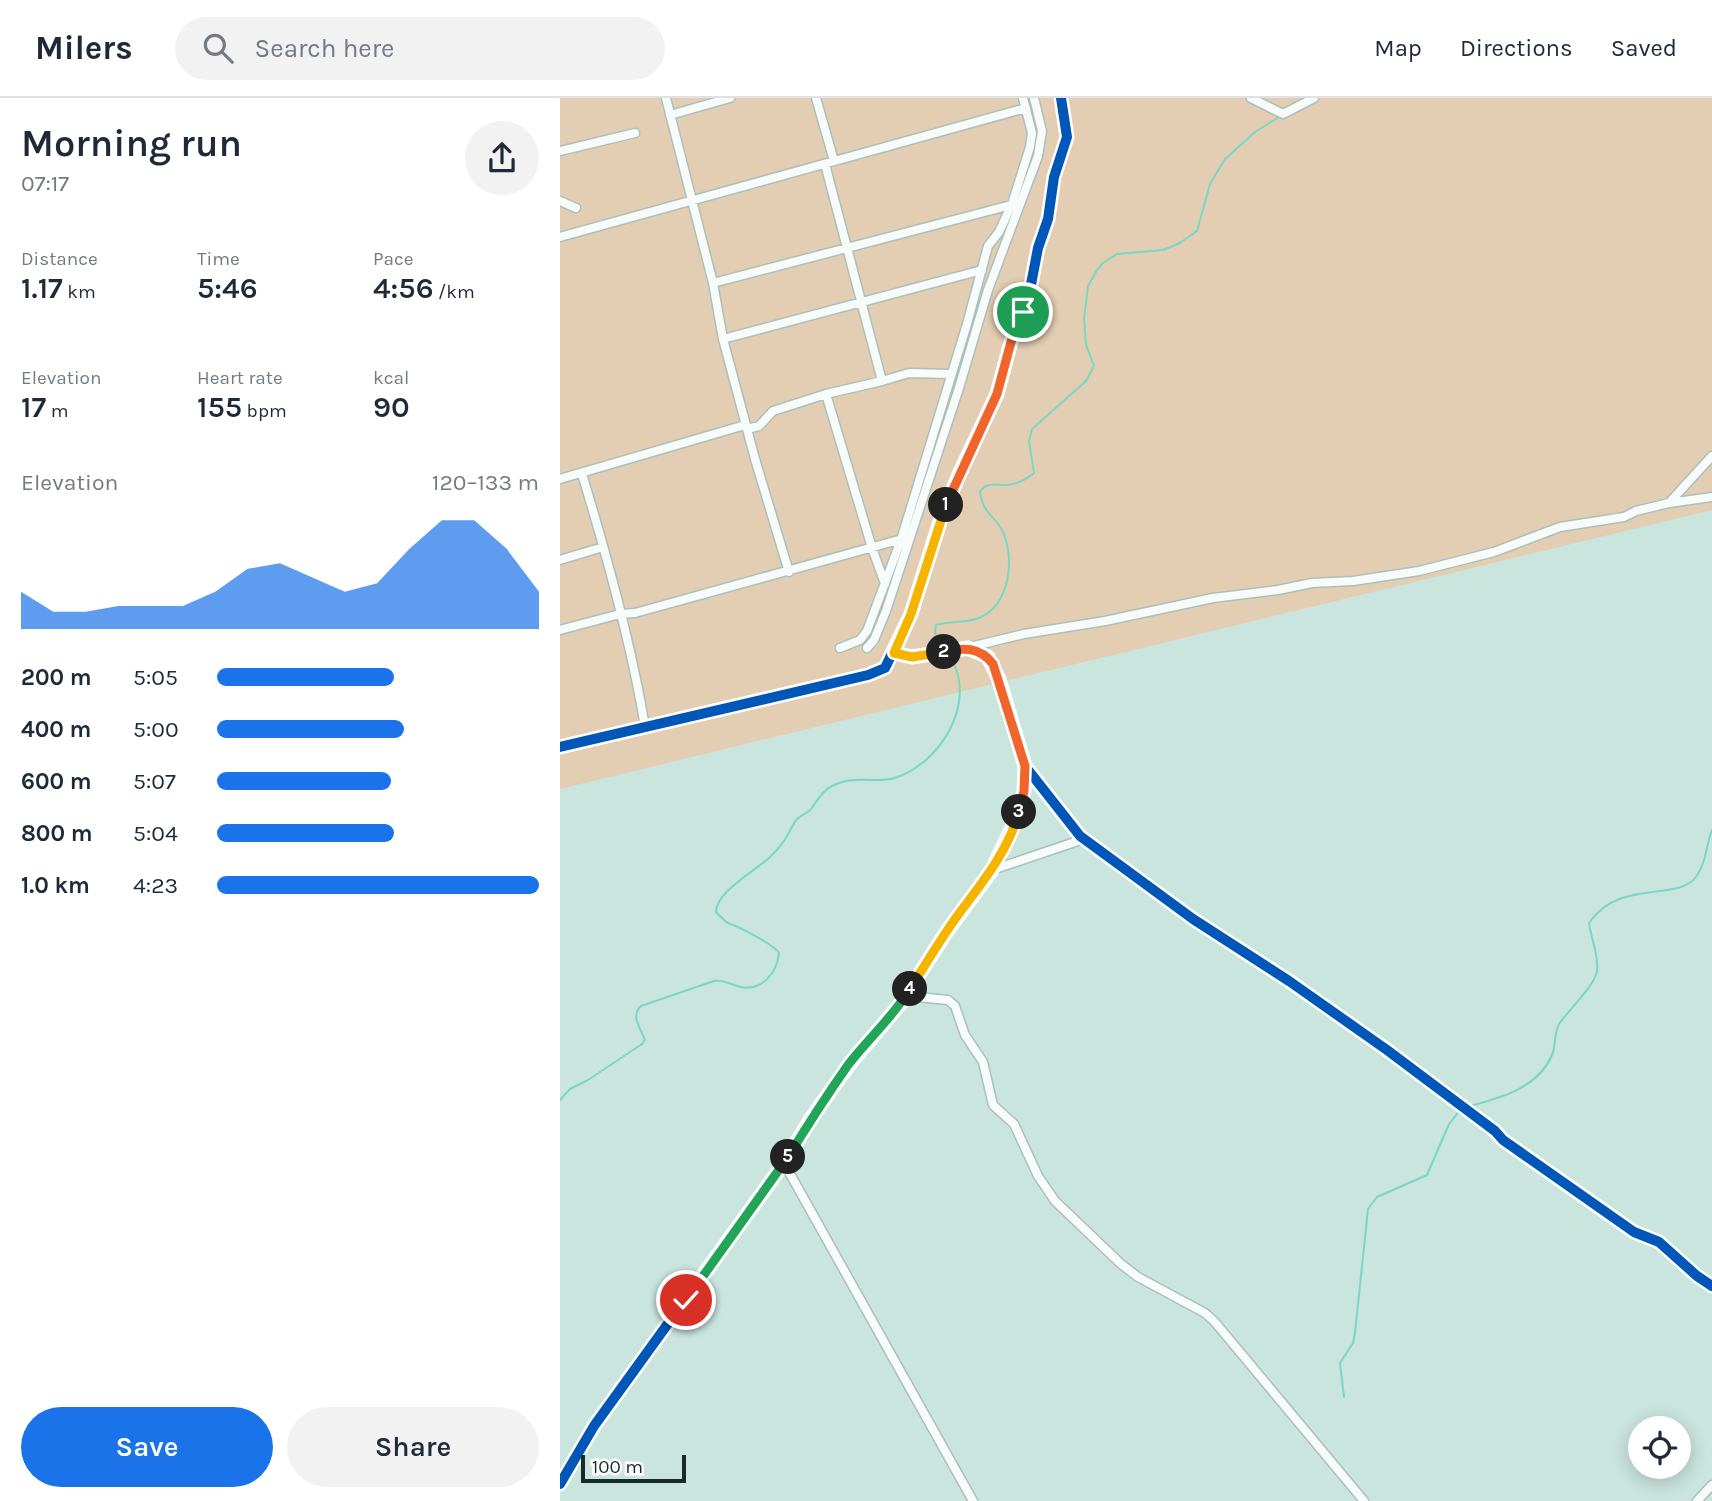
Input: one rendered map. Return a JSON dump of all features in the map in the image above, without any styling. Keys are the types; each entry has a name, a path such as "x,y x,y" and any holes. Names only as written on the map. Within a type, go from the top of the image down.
{"street":[{"path":"666,98 713,283 723,339 789,572"},
{"path":"670,115 730,98"},
{"path":"816,98 847,249 883,381"},
{"path":"840,648 860,640 867,631 905,538 988,290 1021,204 1032,139 1024,98"},
{"path":"867,648 874,640 886,611 988,246 999,232 1042,143 1042,131 1034,98"},
{"path":"560,747 878,672 885,668 911,614 941,518 997,394 1011,342 1028,300 1035,257 1052,201 1054,177 1067,137 1061,98"},
{"path":"1251,98 1283,114 1314,98"},
{"path":"560,237 1026,108"},
{"path":"560,151 635,132"},
{"path":"560,201 576,208"},
{"path":"713,283 1012,204 1021,204"},
{"path":"723,339 982,270"},
{"path":"967,324 978,325"},
{"path":"560,479 746,427 759,426 773,411 826,394 909,373 951,374"},
{"path":"826,394 885,584"},
{"path":"1669,503 1712,456"},
{"path":"582,474 620,614 645,727"},
{"path":"894,653 912,657 1213,598 1419,571 1494,552 1560,527 1623,517 1669,503 1712,498"},
{"path":"560,630 789,572 905,538"},
{"path":"560,559 603,547"},
{"path":"560,1484 594,1426 784,1163 812,1116 849,1065 906,996 945,934 992,870 1017,817 1024,791 1025,766 993,664 988,657 968,648"},
{"path":"1025,766 1084,839 1194,919 1387,1050 1495,1131 1503,1140 1586,1199 1634,1232 1659,1242 1712,1286"},
{"path":"992,870 1084,839"},
{"path":"906,996 935,998 952,1003 965,1035 983,1062 993,1105 1014,1124 1038,1176 1055,1201 1138,1277 1205,1313 1214,1321 1364,1501"},
{"path":"784,1163 973,1501"},
{"path":"1697,1501 1712,1485"}],"shaded area":[{"path":"560,98 1712,98 1712,510 560,789"}],"waterway":[{"path":"942,648 936,637 936,625 979,618 998,603 1003,592 1009,568 1007,543 1000,526 986,510 980,491 989,485 1018,482 1034,473 1029,441 1032,429 1086,381 1094,366 1086,345 1084,319 1088,286 1097,270 1117,254 1163,250 1180,243 1197,231 1210,184 1225,159 1255,132 1279,117"},
{"path":"560,1100 570,1089 642,1044 645,1040 636,1018 641,1006 714,981 749,987 768,979 779,953 756,937 726,922 716,912 718,904 737,882 775,852 796,820 810,810 829,788 841,782 895,778 927,759 940,745 957,711 960,693 958,675 951,658"},
{"path":"1466,1107 1515,1091 1546,1067 1552,1055 1559,1024 1587,990 1597,971 1589,923 1602,909 1616,900 1687,884 1696,877 1702,866 1712,830"},
{"path":"1344,1397 1340,1363 1353,1343 1355,1333 1368,1209 1377,1197 1427,1175 1449,1124 1461,1109"}],"cycle path":[{"path":"560,747 868,675 885,668 911,614 941,518 997,394 1011,342 1028,300 1038,248 1048,219 1054,177 1067,137 1061,98"},
{"path":"894,653 912,657 968,648 988,657 999,679 1025,766 1080,836 1193,919 1289,981 1387,1050 1495,1131 1503,1140 1634,1232 1659,1242 1712,1286"},
{"path":"560,1484 594,1426 784,1163 849,1065 901,1003 945,934 992,870 1017,817 1024,791 1025,766"}],"route":[{"path":"686,1300 784,1163 812,1116 849,1065 901,1003 957,916 992,870 1017,817 1024,791 1025,766 999,680 988,657 968,648 912,657 894,653 911,614 941,518 997,394 1011,342 1023,312"}]}
